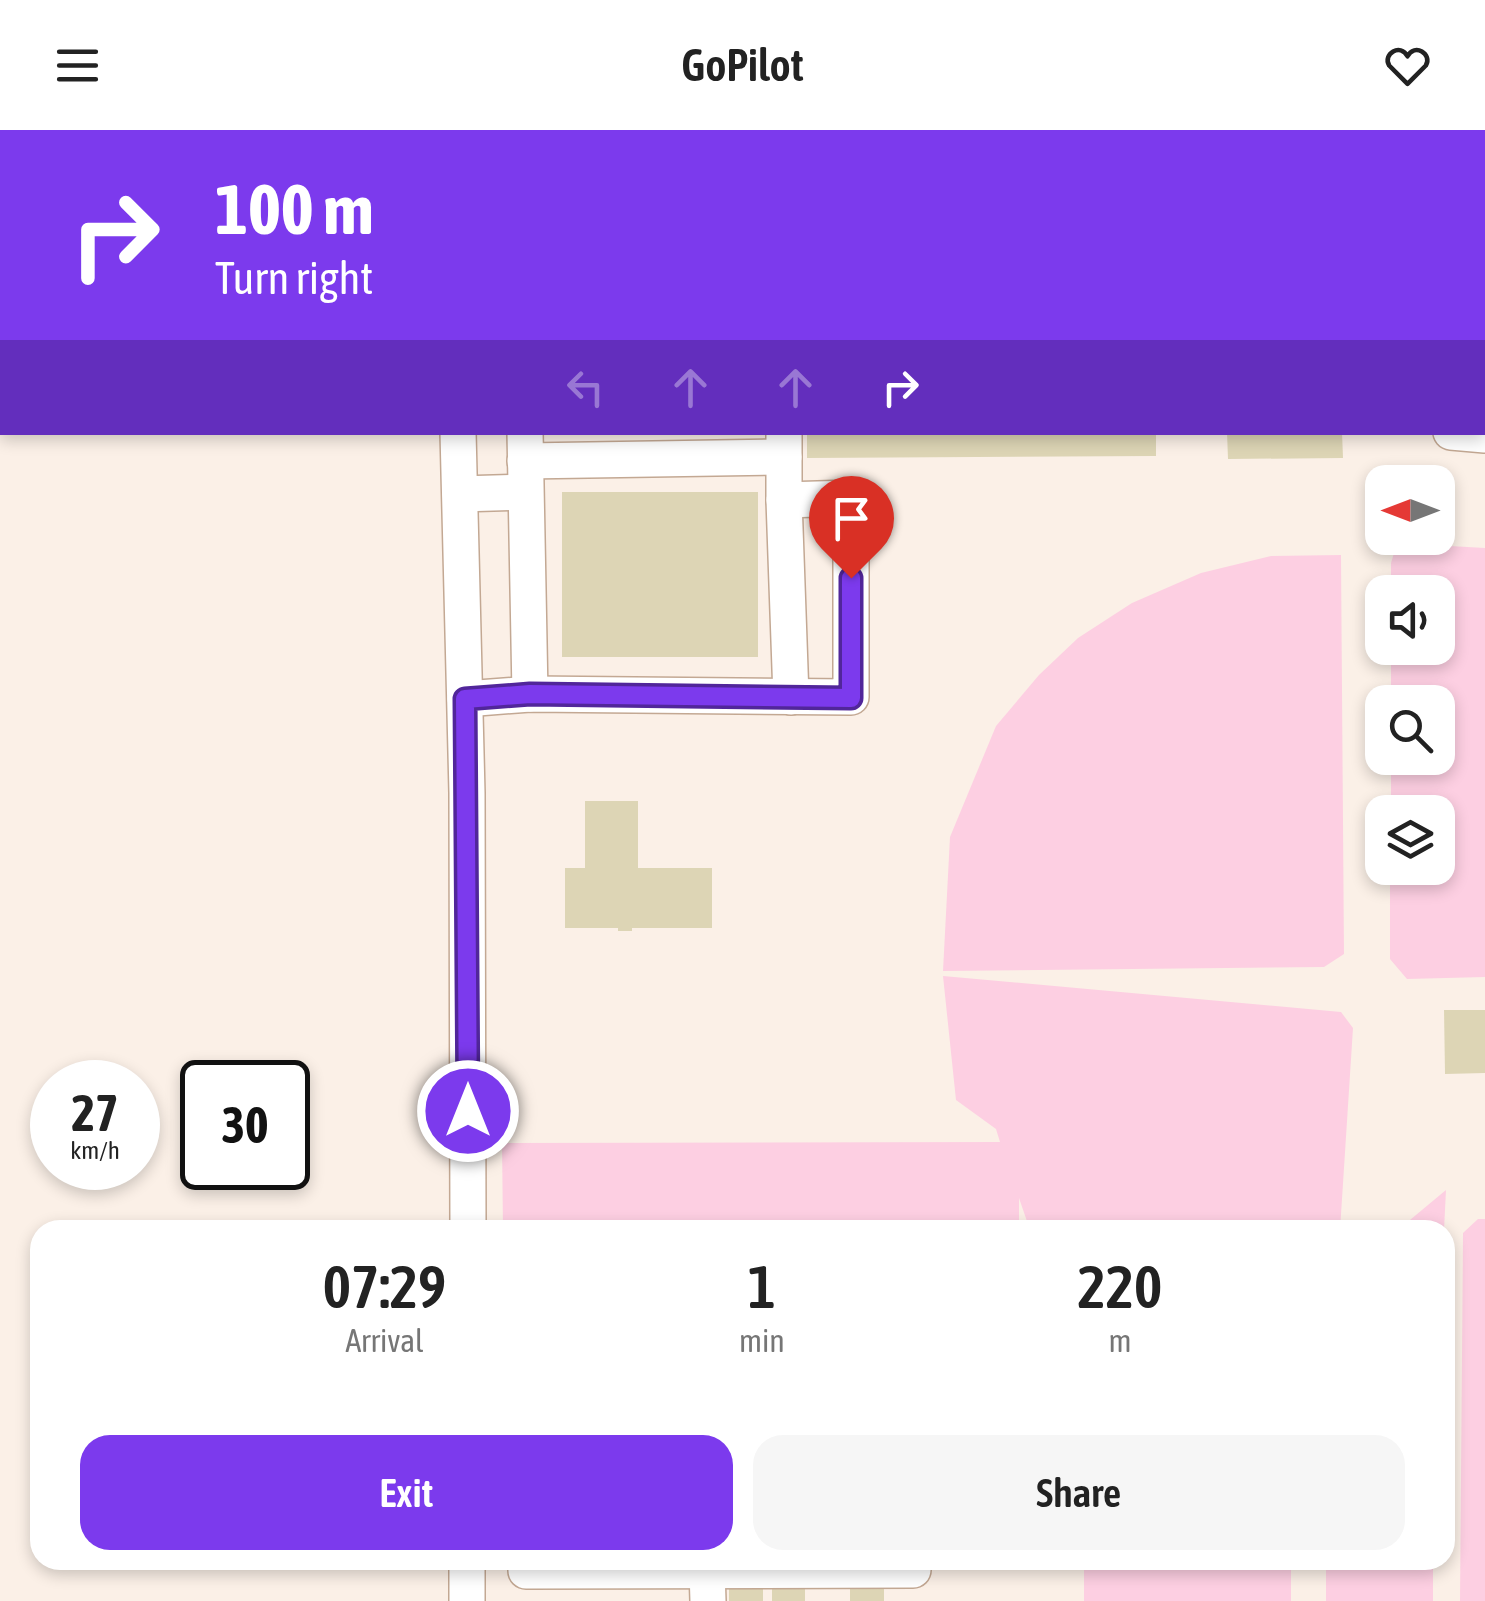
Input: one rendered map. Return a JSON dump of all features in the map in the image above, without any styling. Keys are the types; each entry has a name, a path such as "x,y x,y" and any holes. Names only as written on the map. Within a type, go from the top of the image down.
{"street":[{"path":"458,435 465,699 468,1220"},
{"path":"460,494 525,462 784,445 791,697"},
{"path":"525,462 530,694"},
{"path":"465,699 530,694 851,698 851,498 784,500"},
{"path":"467,1570 467,1601"},
{"path":"526,1570 708,1586 913,1577"}],"shaded area":[{"path":"1455,546 1485,548 1485,977 1407,979 1390,959 1390,885 1455,885 1455,795 1391,795 1391,775 1455,775 1455,685 1391,685 1391,665 1455,665 1455,575 1391,575 1393,555 1455,555"},
{"path":"1341,555 1344,954 1324,967 943,971 950,837 996,726 1039,675 1078,638 1132,603 1201,573 1271,556"},
{"path":"943,976 1341,1012 1353,1028 1341,1220 1027,1220 1019,1198 1019,1220 503,1220 502,1143 1000,1142 996,1129 956,1100"},
{"path":"1446,1190 1444,1220 1410,1220"},
{"path":"1478,1219 1485,1219 1485,1601 1460,1601 1463,1233"},
{"path":"1084,1570 1291,1570 1291,1601 1084,1601"},
{"path":"1326,1570 1433,1570 1433,1601 1326,1601"}],"building":[{"path":"807,435 1156,435 1156,456 807,458"},
{"path":"1227,435 1342,435 1343,458 1228,459"},
{"path":"562,492 758,492 758,657 562,657"},
{"path":"585,801 638,801 638,868 712,868 712,928 565,928 565,868 585,868"},
{"path":"1444,1010 1485,1010 1485,1073 1445,1074"},
{"path":"729,1582 763,1582 763,1601 729,1601"},
{"path":"772,1582 805,1582 805,1601 772,1601"},
{"path":"850,1582 884,1582 884,1601 850,1601"}],"route":[{"path":"468,1111 465,699 530,694 851,698 851,578"}]}
